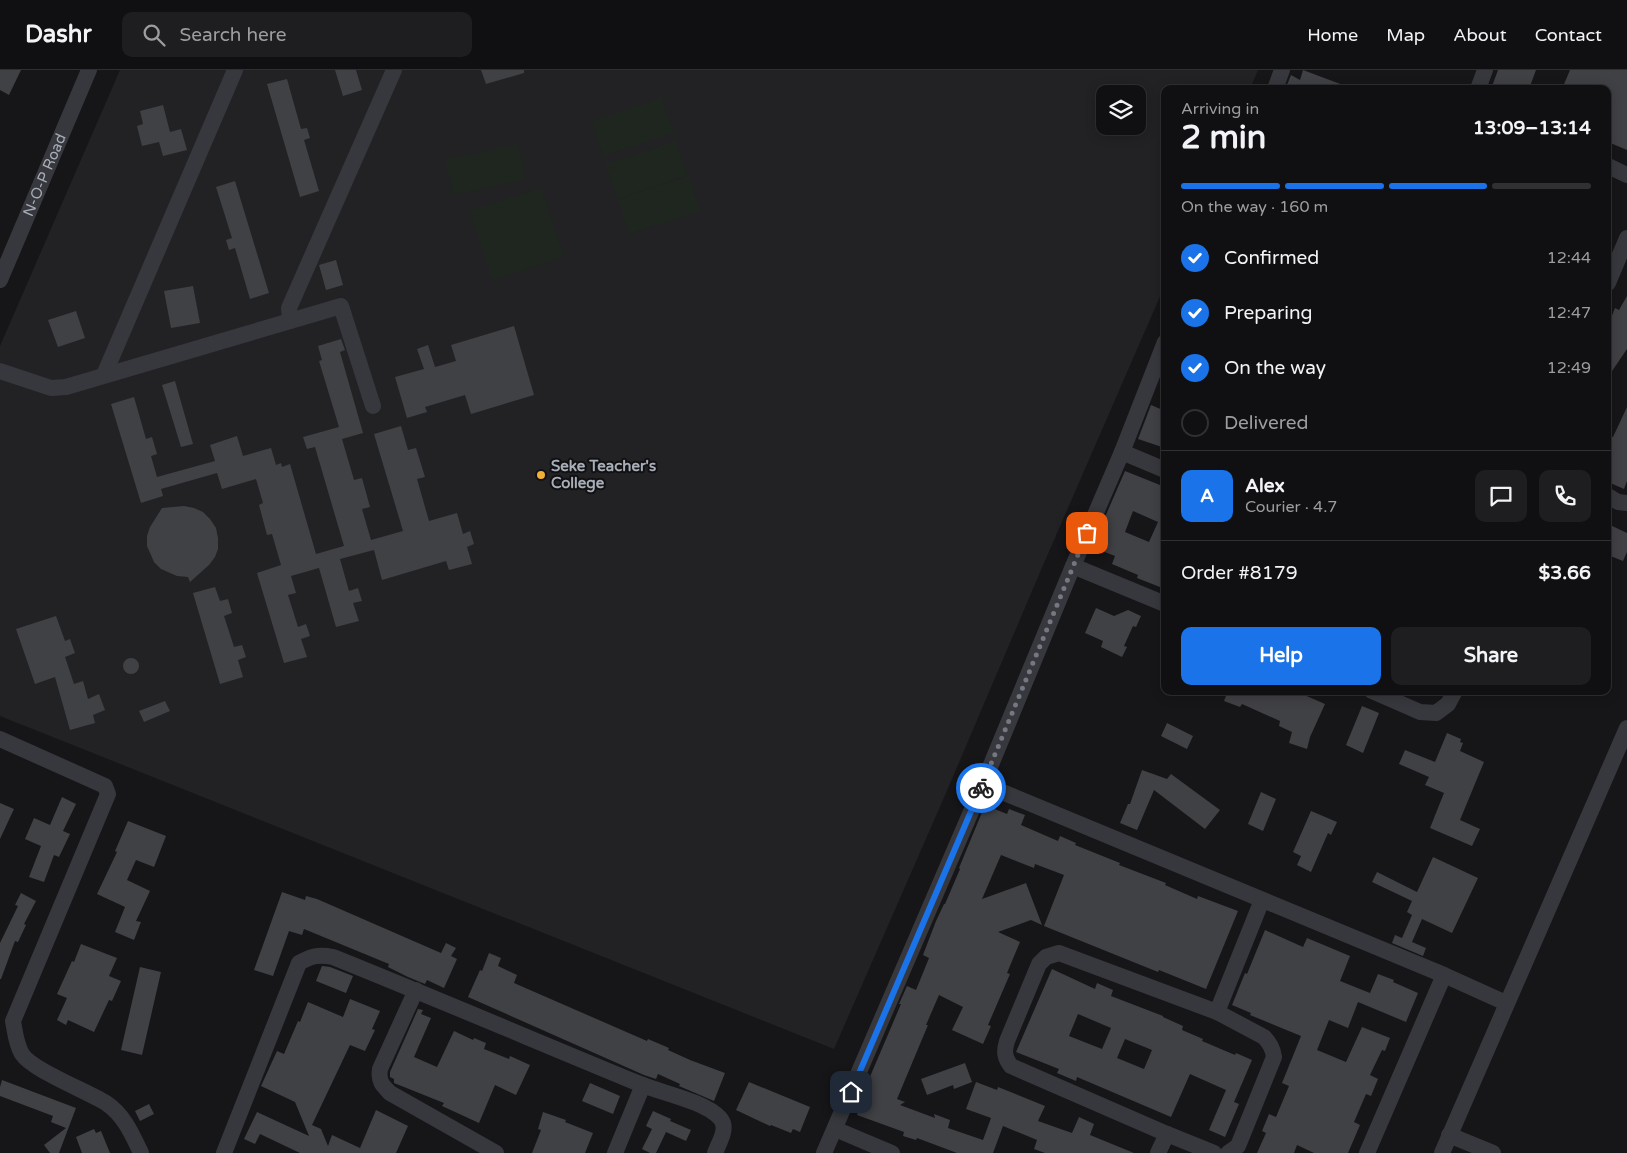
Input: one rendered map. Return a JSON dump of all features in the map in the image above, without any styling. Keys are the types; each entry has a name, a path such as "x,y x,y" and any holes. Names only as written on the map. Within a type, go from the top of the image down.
{"street":[{"name":"N-O-P Road","path":"0,280 89,70"},
{"path":"104,375 235,70"},
{"path":"290,321 288,308 394,70"},
{"path":"1276,85 1282,70"},
{"path":"1479,85 1484,70"},
{"path":"1611,167 1627,175"},
{"path":"1611,276 1627,238"},
{"path":"0,371 51,388 66,387 341,306 373,406"},
{"path":"824,1153 983,784 1122,452 1161,352"},
{"path":"1122,452 1161,468"},
{"path":"1611,498 1618,502 1627,503"},
{"path":"1073,566 1161,602"},
{"path":"1381,695 1420,712 1436,713 1448,704 1452,695"},
{"path":"1442,1153 1627,728"},
{"path":"0,739 105,786 108,794 13,1021 17,1043 23,1056 34,1065 107,1104 120,1115 129,1127 141,1153"},
{"path":"983,784 1444,975 1506,1003"},
{"path":"1217,1012 1262,900"},
{"path":"1214,1153 1015,1068 1007,1060 1004,1052 1007,1041 1039,964 1050,954 1059,953 1217,1012 1264,1037 1273,1049 1274,1057 1238,1146 1228,1153"},
{"path":"224,1153 299,963 309,957 322,954 332,956 416,990 644,1086 711,1110 724,1123 724,1129 715,1153"},
{"path":"1367,1153 1444,975"},
{"path":"416,990 380,1070 381,1085 390,1093 496,1153"},
{"path":"615,1153 644,1086"},
{"path":"835,1129 892,1153"},
{"path":"1158,1153 1167,1134"},
{"path":"1450,1135 1493,1153"}],"shaded area":[{"name":"Seke Teacher's College","path":"120,70 1258,70 1252,85 1161,85 1161,294 834,1049 0,716 0,346"},
{"path":"662,98 674,133 603,156 592,121"},
{"path":"676,141 687,175 617,199 605,164"},
{"path":"518,144 526,179 453,195 445,159"},
{"path":"689,176 700,211 629,234 618,199"},
{"path":"541,188 564,257 493,280 470,211"}],"building":[{"path":"0,70 21,70 9,95 0,90"},
{"path":"335,70 356,70 362,90 343,96"},
{"path":"481,70 524,70 524,73 486,84"},
{"path":"1303,70 1343,85 1287,85 1291,75 1300,80"},
{"path":"1498,70 1536,70 1530,85 1492,85"},
{"path":"1570,70 1627,70 1627,150 1611,143 1611,85 1564,85"},
{"path":"287,79 301,129 307,128 310,138 304,140 319,191 300,197 267,84"},
{"path":"163,105 170,132 181,129 187,150 163,156 159,142 142,146 137,126 143,124 140,111"},
{"path":"235,181 269,293 250,299 235,248 229,250 226,240 232,238 216,187"},
{"path":"336,260 343,285 326,290 319,265"},
{"path":"193,286 200,323 171,328 164,291"},
{"path":"1627,296 1627,349 1611,373 1611,318 1615,308 1619,310"},
{"path":"76,311 85,338 58,347 48,320"},
{"path":"514,326 534,395 471,414 465,395 425,407 427,412 407,418 395,377 424,369 417,349 428,345 435,367 456,361 451,345"},
{"path":"341,339 345,350 340,352 363,433 342,439 354,480 362,478 370,507 362,509 371,540 403,531 374,434 401,426 408,450 416,448 425,477 417,479 429,521 457,513 463,534 470,531 474,544 467,547 472,564 449,570 446,561 382,580 374,550 340,559 349,591 358,588 362,601 353,603 359,621 336,627 319,568 291,576 296,593 288,595 298,627 306,624 310,636 301,639 307,657 284,663 257,573 281,565 272,534 267,535 259,505 263,503 256,479 222,489 217,473 161,489 163,496 141,503 111,404 134,397 146,439 152,437 157,454 151,456 157,477 215,461 210,445 237,436 243,456 271,448 276,465 281,463 282,467 290,464 316,554 344,546 315,447 307,449 303,437 339,427 319,361 322,360 318,346"},
{"path":"175,381 193,444 181,447 162,385"},
{"path":"1151,405 1161,409 1161,447 1138,439"},
{"path":"1627,407 1627,481 1624,489 1611,483 1611,436 1613,437"},
{"path":"1125,471 1161,485 1161,587 1137,578 1138,575 1112,564 1115,556 1092,547","holes":["1133,511 1158,522 1149,542 1125,532"]},
{"path":"184,506 203,512 216,528 218,538 218,549 215,557 190,582 188,577 177,576 161,569 154,562 147,546 147,536 150,527 162,508"},
{"path":"1611,525 1627,533 1627,552 1623,561 1611,556"},
{"path":"215,587 220,601 228,599 232,613 224,616 234,647 242,645 246,657 238,660 243,677 220,684 193,593"},
{"path":"1096,608 1114,616 1128,610 1141,616 1136,627 1133,626 1124,646 1127,647 1122,657 1101,647 1103,641 1085,633"},
{"path":"56,616 65,641 70,639 75,653 65,657 74,684 83,681 88,699 99,694 105,710 93,715 95,723 70,730 55,677 35,684 16,629"},
{"path":"131,658 139,666 131,674 123,666"},
{"path":"1226,695 1304,695 1325,704 1310,737 1307,749 1289,743 1292,732 1279,726 1280,721 1242,704 1240,707 1224,701"},
{"path":"165,701 170,711 144,722 139,711"},
{"path":"1362,706 1379,713 1363,753 1346,745"},
{"path":"1167,723 1193,736 1187,749 1161,736"},
{"path":"1447,733 1461,739 1460,742 1463,743 1460,751 1484,762 1460,820 1480,829 1472,846 1430,828 1444,793 1425,785 1429,777 1399,764 1405,750 1435,762"},
{"path":"1142,770 1167,779 1171,774 1220,810 1205,829 1154,790 1137,830 1120,823 1128,804 1130,804"},
{"path":"1261,792 1276,799 1263,831 1248,824"},
{"path":"62,797 76,804 63,831 70,834 59,857 54,855 44,882 29,877 41,846 25,839 34,818 50,825"},
{"path":"0,803 14,809 0,839"},
{"path":"985,805 1007,814 1009,809 1025,815 1021,825 1058,841 1060,836 1076,843 1075,845 1120,863 1119,865 1166,883 1165,885 1197,899 1198,896 1238,911 1206,989 1159,970 1158,972 1044,926 1064,875 1035,864 1034,868 1001,855 982,899 1026,883 1042,925 1031,920 998,932 1020,942 1007,973 1010,974 988,1025 991,1026 983,1044 952,1030 963,1007 939,995 897,1099 905,1102 900,1105 935,1118 934,1114 950,1120 948,1128 983,1140 991,1118 966,1109 976,1082 997,1090 998,1087 1045,1106 1038,1121 1072,1133 1079,1117 1094,1124 1090,1135 1134,1153 1045,1153 1034,1149 1037,1140 1003,1126 993,1153 957,1153 917,1138 916,1140 903,1136 904,1132 857,1115 869,1079 907,986 916,990 929,958 923,955"},
{"path":"1311,811 1337,822 1331,835 1328,833 1311,872 1297,865 1301,856 1293,852"},
{"path":"128,821 166,836 154,867 136,860 127,880 150,891 136,921 141,922 134,940 115,932 125,907 97,894 117,852 115,851"},
{"path":"1433,857 1478,878 1452,933 1422,919 1412,942 1426,948 1423,956 1392,943 1395,935 1402,938 1412,915 1407,912 1412,901 1372,882 1377,872 1417,892"},
{"path":"282,892 305,900 306,896 317,899 441,953 446,943 456,948 451,956 457,959 444,988 427,980 425,984 408,977 388,967 389,964 304,929 302,935 289,931 273,976 254,970"},
{"path":"21,893 36,901 24,924 26,925 18,942 15,941 0,979 0,943 18,906 15,905"},
{"path":"1265,930 1303,947 1307,938 1350,956 1340,981 1370,993 1378,974 1418,993 1406,1022 1358,1002 1348,1028 1329,1020 1317,1050 1346,1062 1362,1027 1390,1038 1385,1051 1382,1050 1370,1075 1378,1079 1371,1096 1366,1094 1354,1122 1360,1125 1348,1153 1314,1153 1297,1145 1294,1153 1257,1153 1266,1133 1262,1131 1269,1114 1276,1117 1289,1086 1282,1083 1301,1036 1250,1015 1251,1013 1232,1005"},
{"path":"81,944 117,958 109,976 121,981 112,1001 109,1000 94,1032 68,1020 66,1025 57,1020 67,998 57,994"},
{"path":"489,953 501,958 498,966 517,975 514,983 647,1041 648,1039 669,1048 668,1050 690,1060 725,1073 714,1101 679,1086 680,1084 658,1074 656,1079 644,1075 468,997"},
{"path":"322,966 330,967 353,976 346,993 316,981"},
{"path":"140,967 161,972 142,1055 121,1050"},
{"path":"1052,969 1095,989 1097,983 1113,990 1111,996 1163,1016 1183,1026 1182,1030 1203,1039 1202,1041 1252,1060 1234,1102 1239,1104 1225,1137 1209,1130 1226,1090 1190,1074 1171,1117 1077,1077 1076,1081 1057,1073 1059,1069 1016,1052","holes":["1078,1014 1111,1028 1102,1049 1069,1036","1125,1039 1152,1050 1144,1069 1117,1058"]},
{"path":"350,999 380,1011 372,1029 375,1030 365,1051 350,1045 312,1125 321,1129 328,1146 332,1135 360,1148 376,1110 408,1126 396,1153 300,1153 260,1134 255,1144 244,1139 257,1112 309,1136 295,1102 261,1086 277,1051 284,1054 308,1002 343,1017"},
{"path":"418,1009 423,1010 421,1014 431,1018 414,1057 437,1067 454,1031 473,1040 474,1038 486,1043 484,1049 509,1059 510,1056 530,1065 516,1095 495,1085 479,1123 442,1106 444,1103 394,1083 394,1079 390,1077 390,1072"},
{"path":"965,1063 972,1082 954,1089 953,1085 927,1095 921,1079"},
{"path":"2,1080 76,1108 59,1153 50,1153 44,1145 66,1128 51,1122 53,1116 0,1096"},
{"path":"749,1082 810,1107 800,1132 793,1129 791,1133 770,1126 736,1110"},
{"path":"590,1083 620,1096 613,1114 582,1101"},
{"path":"149,1104 154,1114 140,1121 135,1111"},
{"path":"653,1111 691,1130 686,1141 666,1132 656,1153 650,1153 642,1149 652,1129 646,1126"},
{"path":"543,1112 566,1120 565,1122 593,1133 585,1153 532,1153 541,1130 538,1129"},
{"path":"94,1129 96,1133 101,1131 110,1153 82,1153 76,1137"}],"way so far":[{"path":"981,788 1087,533"}],"place":[{"name":"Seke Teacher's College","path":"541,475"}],"route":[{"path":"851,1092 981,788"}]}
